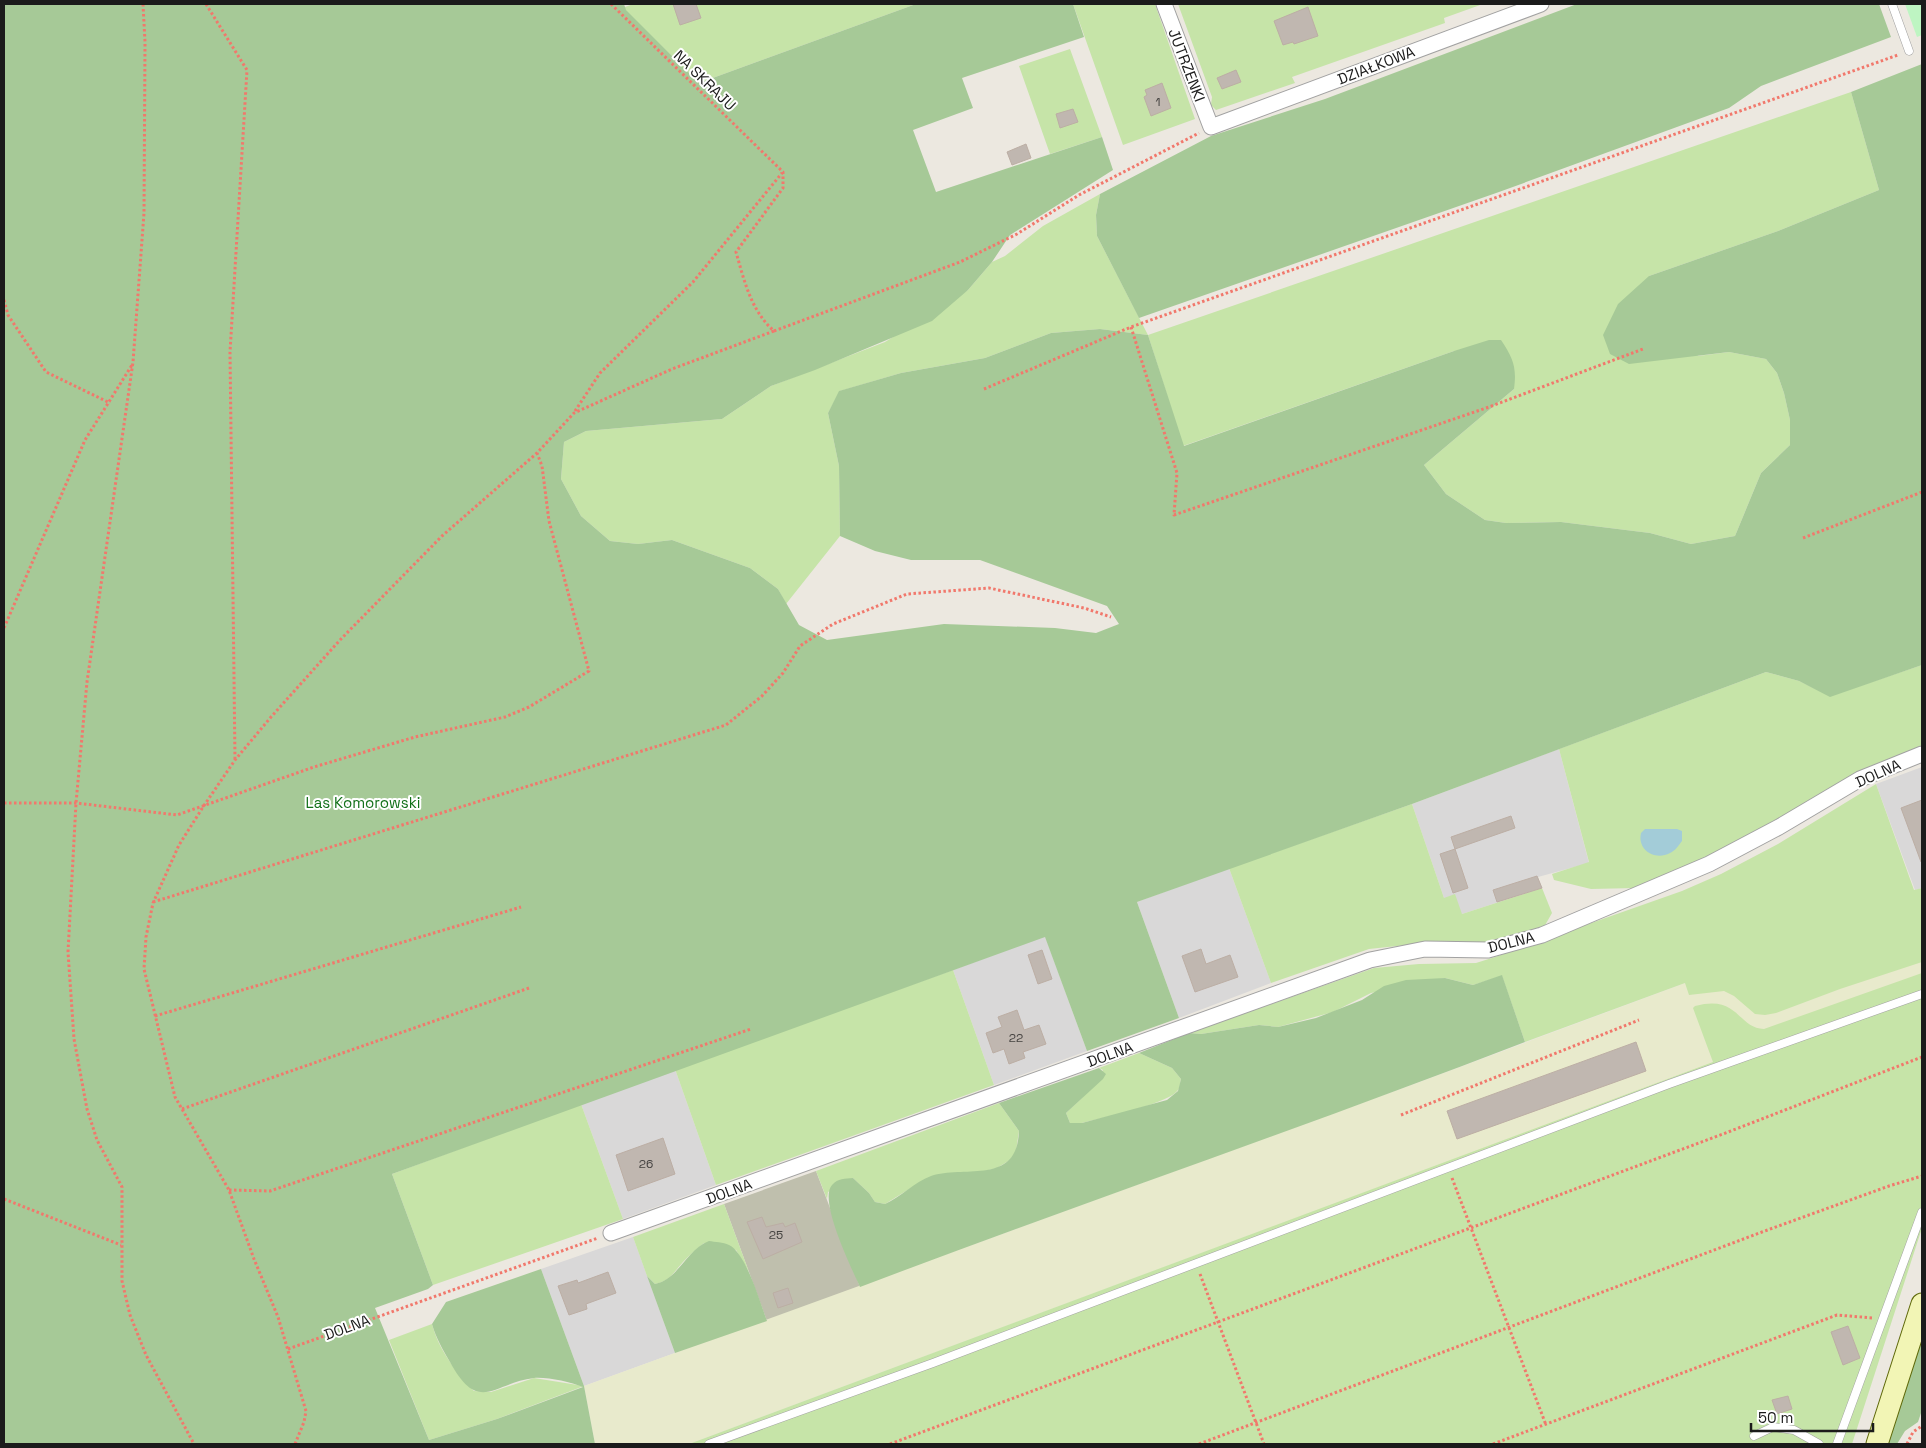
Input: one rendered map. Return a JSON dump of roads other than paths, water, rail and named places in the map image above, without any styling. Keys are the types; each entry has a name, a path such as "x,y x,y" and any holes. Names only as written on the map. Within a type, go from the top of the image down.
{"street":[{"name":"JUTRZENKI","path":"1164,4 1211,127"},
{"name":"DZIAŁKOWA","path":"1211,127 1541,4"},
{"name":"DOLNA","path":"612,1233 1370,960 1425,949 1488,950 1542,935 1709,864 1779,827 1860,779 1922,754"},
{"path":"1877,1444 1922,1304"}],"lane":[{"path":"1892,4 1909,51"},
{"path":"708,1444 933,1363 1669,1084 1922,994"},
{"path":"1837,1444 1922,1212"},
{"path":"1754,1436 1772,1427 1794,1430 1819,1444"}],"water":[{"path":"1645,829 1677,829 1682,831 1682,841 1670,853 1659,856 1653,855 1644,849 1640,839 1641,833"}],"park label":[{"name":"Las Komorowski","path":"363,802"}]}
